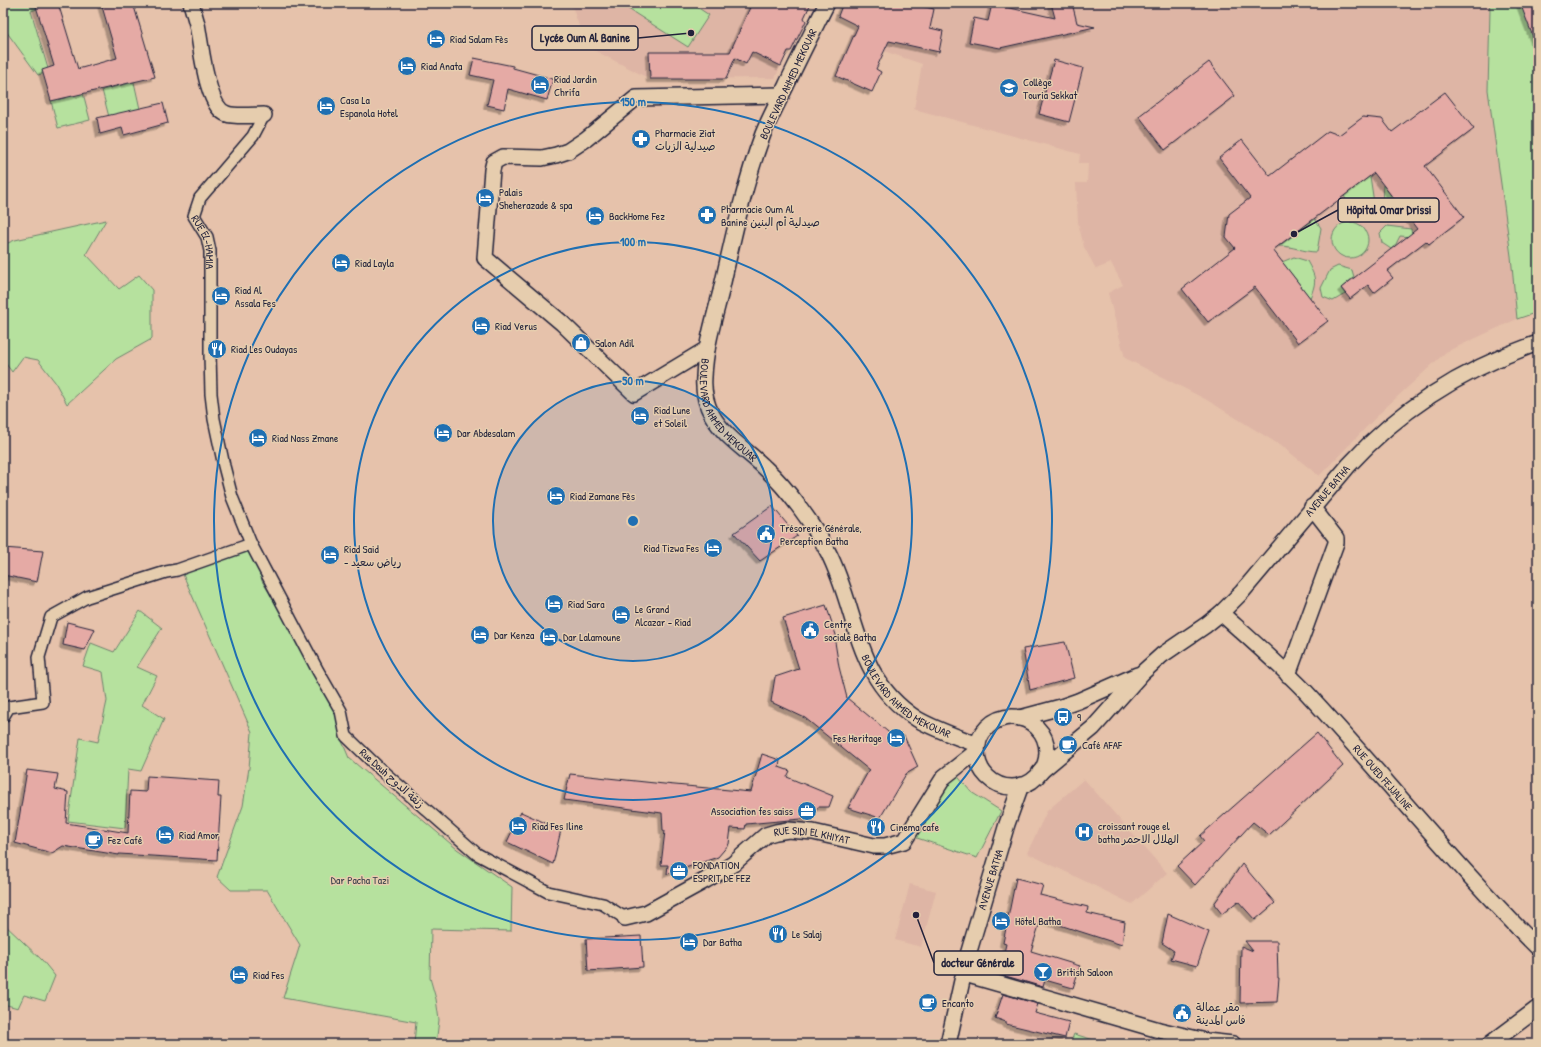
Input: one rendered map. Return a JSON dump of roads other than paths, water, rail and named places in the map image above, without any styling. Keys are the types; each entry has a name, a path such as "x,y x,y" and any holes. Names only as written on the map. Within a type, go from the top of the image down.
{"street":[{"name":"RUE EL-HAMIA","path":"191,3 197,22 209,87 219,110 227,114 264,115 253,136 200,198 194,216 207,237 210,251 210,354 214,419 232,497 251,544"},
{"name":"BOULEVARD AHMED MEKOUAR","path":"826,3 764,133 739,213 707,350 703,378 704,388 712,415 722,429 763,465 781,484 823,542 833,562 842,586 869,667 877,680 894,701 920,720 978,748"},
{"path":"707,350 634,393 562,323 485,258 492,170 494,162 503,157 542,158 568,151 636,98 781,95"},
{"name":"AVENUE BATHA","path":"1040,772 1093,728 1142,673 1162,655 1221,613 1242,592 1312,507 1365,447 1403,414 1471,372 1517,350 1538,343"},
{"path":"1288,675 1336,543 1336,538 1312,507"},
{"path":"3,717 10,707 43,702 39,657 51,618 87,597 166,572 177,570 251,544"},
{"name":"Rue Douh زنقة الدوح","path":"251,544 318,671 341,711 346,736 357,747 477,854 548,892 603,904 625,918"},
{"name":"RUE OUED FEJJALINE","path":"1221,613 1305,691 1480,889 1538,948"},
{"name":"AVENUE BATHA","path":"1020,718 1078,701 1142,673"},
{"path":"1004,718 1020,718 1038,728 1045,740 1047,753 1046,760 1040,772 1032,780 1021,786 1004,785 993,781 981,768 978,757 978,748 982,734 994,722 1004,718"},
{"name":"RUE SIDI EL KHIYAT","path":"625,918 646,913 706,880 733,864 766,835 776,832 788,830 812,832 874,846 885,846 904,841 944,777 978,748"},
{"name":"AVENUE BATHA","path":"948,1044 968,958 995,864 1021,786"},
{"path":"965,974 1159,1030 1206,1041 1233,1044"},
{"path":"1490,1044 1538,1008"}],"place":[{"name":"Lycée Oum Al Banine","path":"691,33"},
{"name":"Riad Salam Fès","path":"436,39"},
{"name":"Riad Anata","path":"407,66"},
{"name":"Riad Jardin Chrifa","path":"540,85"},
{"name":"Collège Touria Sekkat","path":"1009,88"},
{"name":"Casa La Espanola Hotel","path":"326,106"},
{"name":"Pharmacie Ziat صيدلية الزيات","path":"641,139"},
{"name":"Palais Sheherazade & spa","path":"485,198"},
{"name":"Pharmacie Oum Al Banine صيدلية أم البنين","path":"707,215"},
{"name":"BackHome Fez","path":"595,216"},
{"name":"Hôpital Omar Drissi","path":"1294,234"},
{"name":"Riad Layla","path":"341,263"},
{"name":"Riad Al Assala Fes","path":"221,296"},
{"name":"Riad Verus","path":"481,326"},
{"name":"Salon Adil","path":"581,343"},
{"name":"Riad Les Oudayas","path":"217,349"},
{"name":"Riad Lune et Soleil","path":"640,416"},
{"name":"Dar Abdesalam","path":"443,433"},
{"name":"Riad Nass Zmane","path":"258,438"},
{"name":"Riad Zamane Fès","path":"556,496"},
{"name":"Trésorerie Générale, Perception Batha","path":"766,534"},
{"name":"Riad Tizwa Fes","path":"713,548"},
{"name":"Riad Said - رياض سعيد","path":"330,555"},
{"name":"Riad Sara","path":"554,604"},
{"name":"Le Grand Alcazar - Riad","path":"621,615"},
{"name":"Centre sociale Batha","path":"810,630"},
{"name":"Dar Kenza","path":"480,635"},
{"name":"Dar Lalamoune","path":"549,637"},
{"name":"9","path":"1063,717"},
{"name":"Fes Heritage","path":"896,738"},
{"name":"Café AFAF","path":"1068,745"},
{"name":"Association fes saiss","path":"807,811"},
{"name":"Riad Fes Iline","path":"518,826"},
{"name":"Cinema cafe","path":"876,827"},
{"name":"croissant rouge el batha الهلال الاحمر","path":"1084,832"},
{"name":"Riad Amor","path":"165,835"},
{"name":"Fez Café","path":"94,840"},
{"name":"FONDATION ESPRIT DE FEZ","path":"679,871"},
{"name":"docteur Générale","path":"916,915"},
{"name":"Hôtel Batha","path":"1001,921"},
{"name":"Le Salaj","path":"778,934"},
{"name":"Dar Batha","path":"689,942"},
{"name":"British Saloon","path":"1043,972"},
{"name":"Riad Fes","path":"239,975"},
{"name":"Encanto","path":"928,1003"},
{"name":"مقر عمالة فاس المدينة","path":"1182,1013"}],"park label":[{"name":"Dar Pacha Tazi","path":"360,880"}]}
